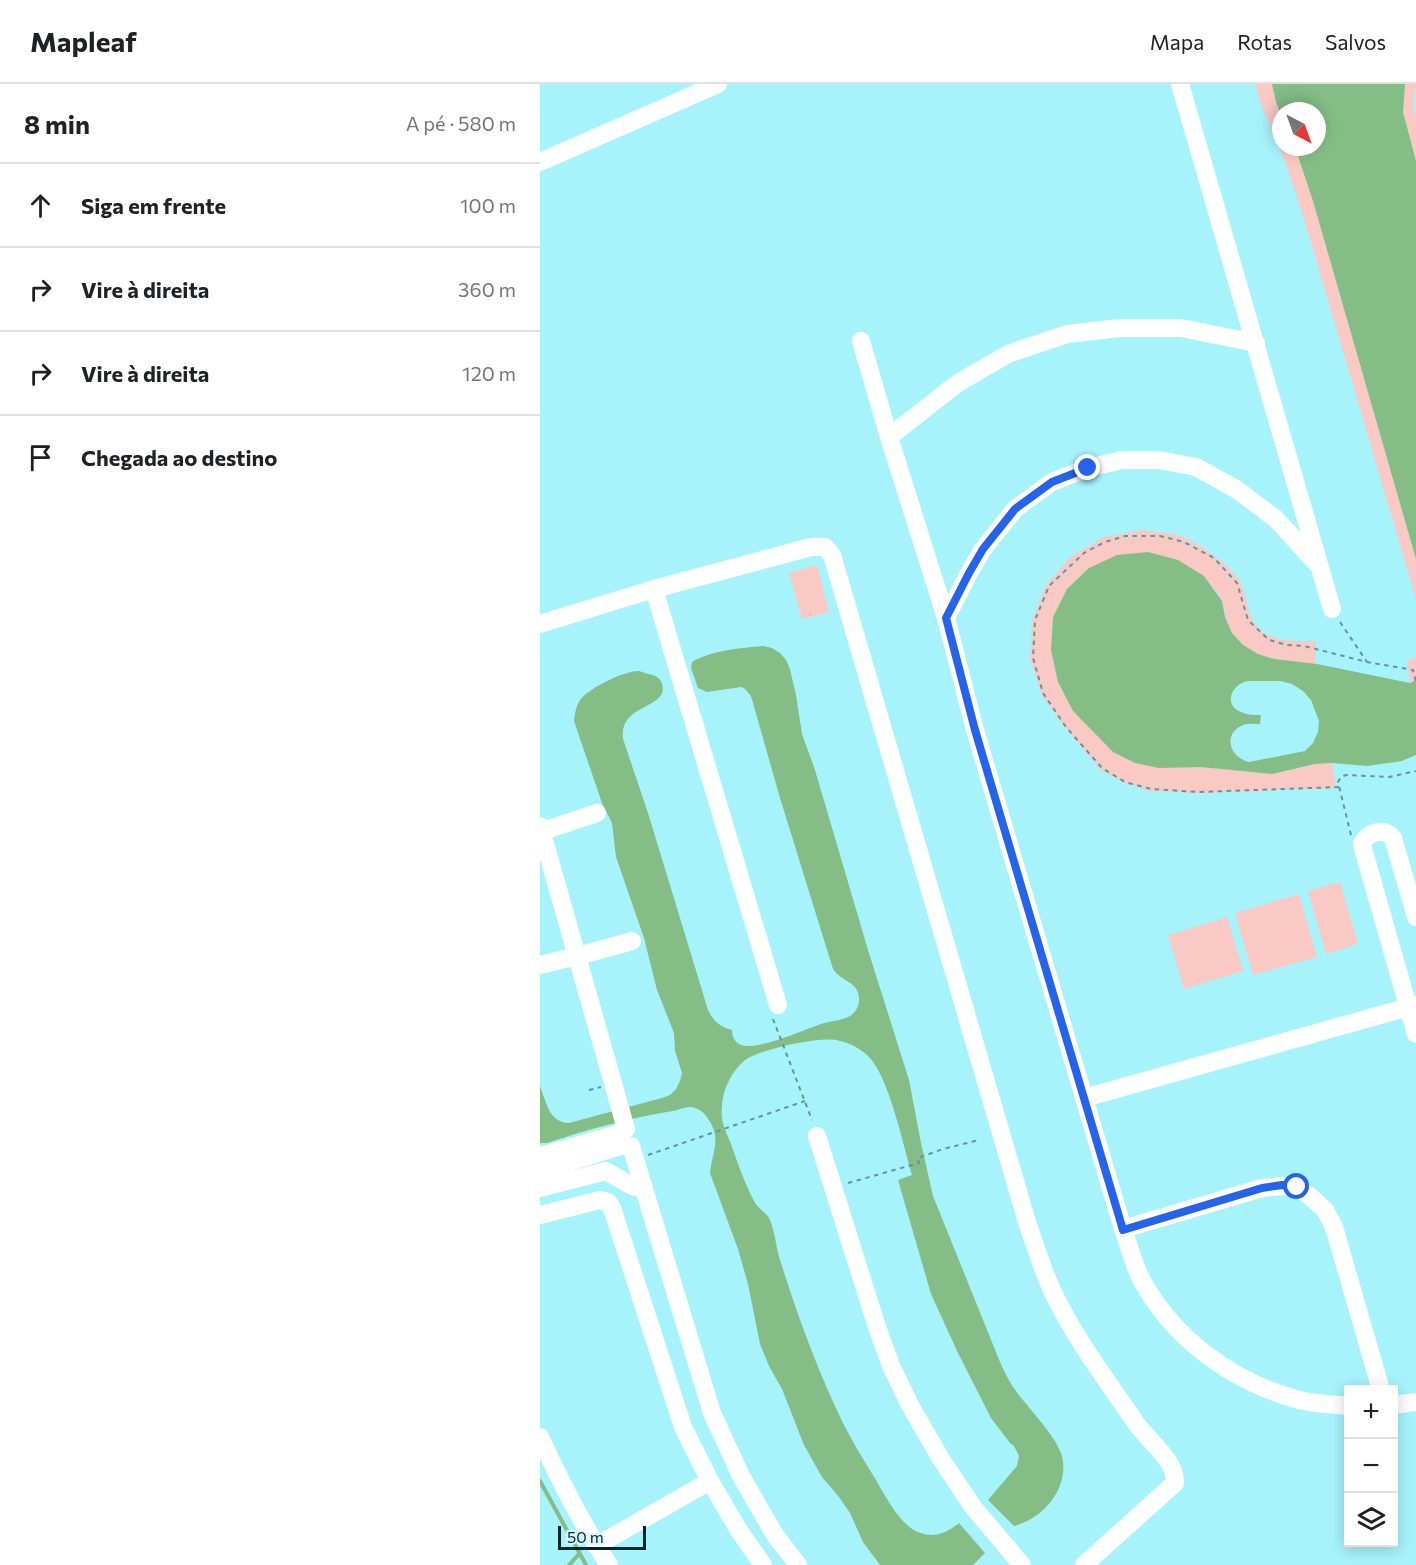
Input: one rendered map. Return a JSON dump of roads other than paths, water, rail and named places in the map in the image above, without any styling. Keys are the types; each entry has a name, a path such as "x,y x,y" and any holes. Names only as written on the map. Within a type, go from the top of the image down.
{"street":[{"path":"540,162 718,84"},
{"path":"1180,85 1332,609"},
{"path":"890,437 958,383 1008,354 1067,334 1120,327 1181,328 1256,343"},
{"path":"861,341 946,618 975,730 1123,1230 1140,1276 1167,1318 1189,1341 1229,1371 1266,1390 1301,1401 1344,1406"},
{"path":"946,618 983,549 1015,509 1052,482 1088,468 1122,460 1159,460 1187,465 1236,489 1276,519 1320,568"},
{"path":"540,624 654,589 811,547 825,548 832,555 1023,1211 1044,1271 1060,1307 1092,1360 1138,1427 1172,1466 1175,1475 1175,1483 1084,1565"},
{"path":"654,589 776,1012"},
{"path":"597,813 541,830 619,1105 625,1136 644,1188 712,1413 741,1476 775,1535 798,1565"},
{"path":"1416,916 1393,838 1388,832 1382,831 1365,837 1362,843 1369,872 1412,1006 1416,1034"},
{"path":"1369,872 1400,862"},
{"path":"540,964 632,941"},
{"path":"1084,1098 1412,1006"},
{"path":"814,1128 892,1368 940,1459 973,1507 1022,1565"},
{"path":"540,1156 625,1136"},
{"path":"540,1172 625,1136"},
{"path":"540,1188 606,1171 632,1186 644,1188"},
{"path":"1123,1230 1262,1188 1282,1185 1297,1187 1325,1210 1334,1227 1380,1385"},
{"path":"540,1215 600,1200 608,1202 612,1208 683,1427 710,1481 738,1529 763,1565"},
{"path":"1398,1404 1416,1401"},
{"path":"540,1437 562,1484 609,1565"},
{"path":"596,1546 710,1481"}],"waterway":[{"path":"540,1481 586,1565"},
{"path":"569,1565 579,1554"}]}
